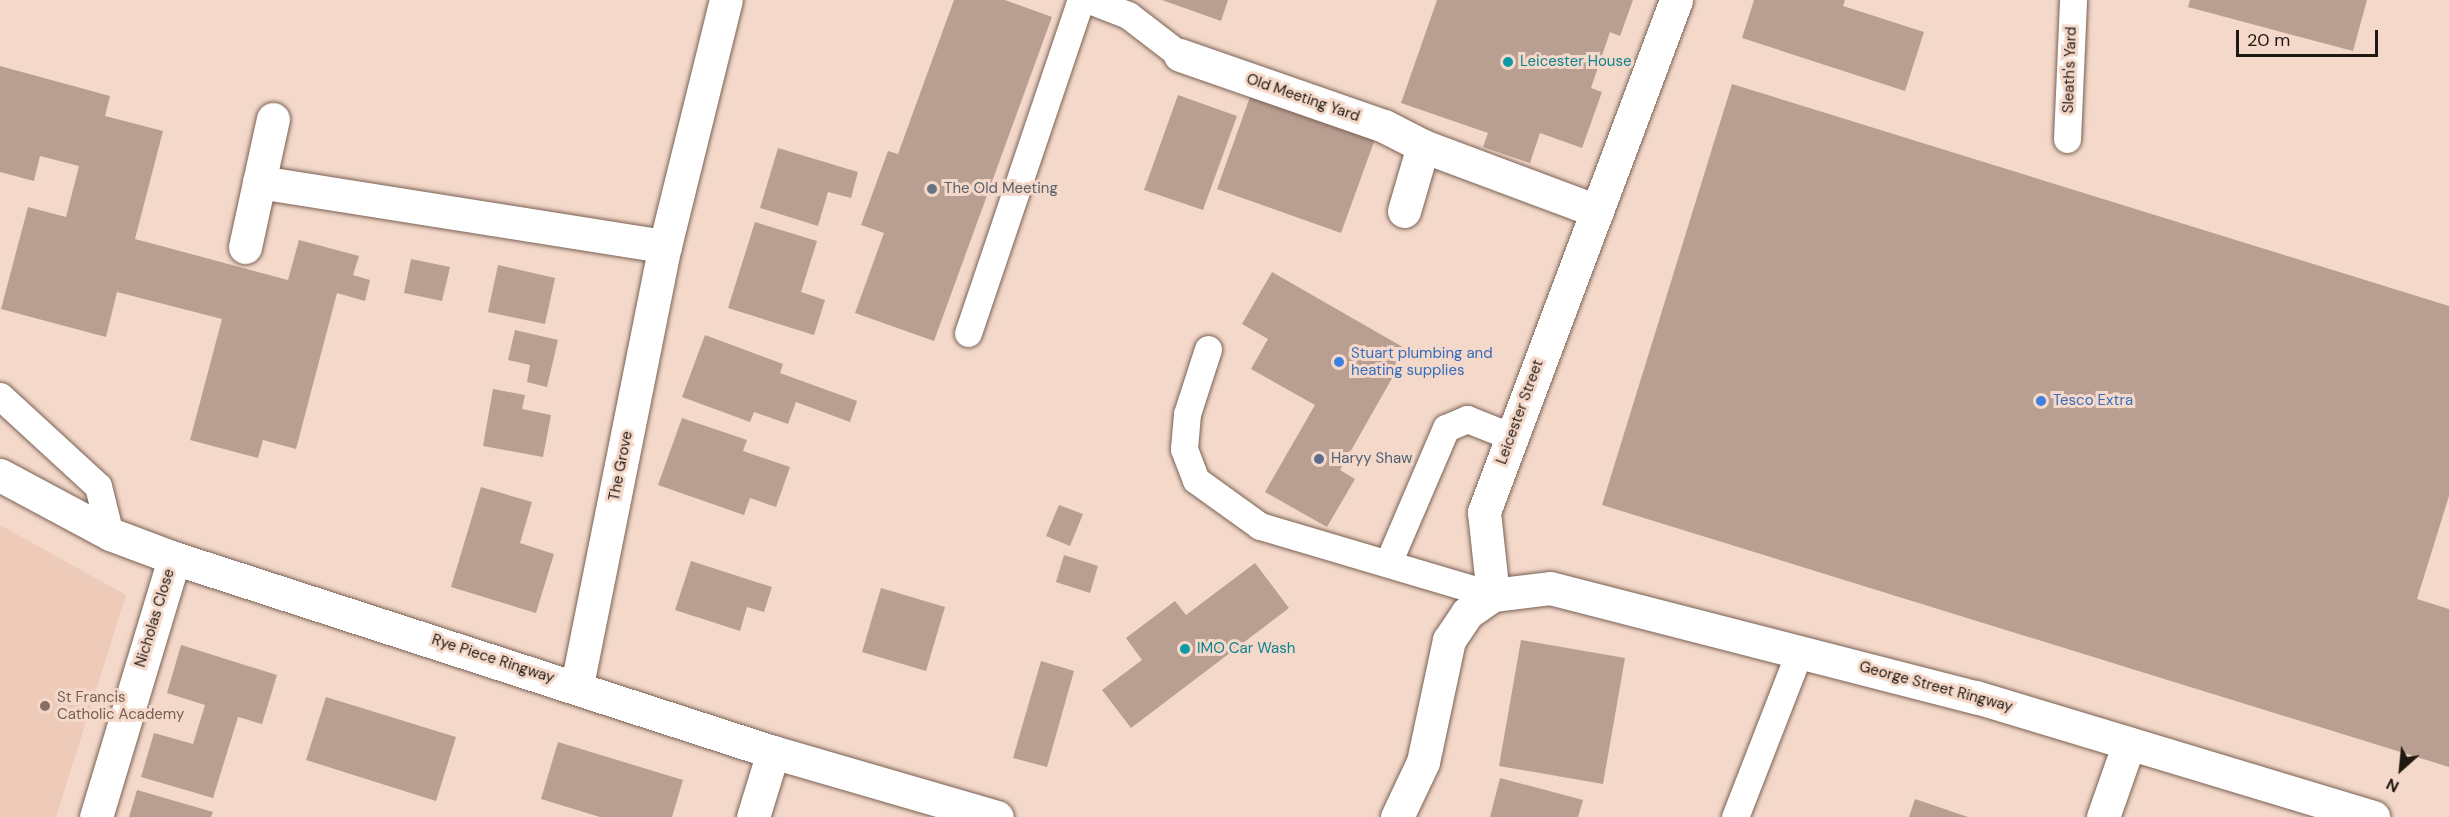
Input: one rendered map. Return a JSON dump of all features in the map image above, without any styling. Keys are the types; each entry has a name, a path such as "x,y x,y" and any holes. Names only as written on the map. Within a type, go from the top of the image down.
{"street":[{"name":"The Grove","path":"578,685 665,246 726,0"},
{"name":"Leicester Street","path":"1493,595 1484,512 1510,436 1676,0"},
{"name":"Old Meeting Yard","path":"1180,55 1384,126 1423,146 1597,211"},
{"path":"245,247 273,119"},
{"path":"1404,211 1423,146"},
{"path":"259,182 665,246"},
{"name":"Rye Piece Ringway","path":"0,475 110,534 174,558 578,685 773,752 997,817"},
{"name":"Nicholas Close","path":"96,817 174,558"},
{"name":"George Street Ringway","path":"1493,595 1521,589 1581,592 1800,650 2129,743 2373,817"},
{"path":"1396,817 1423,762 1449,640 1467,613 1493,595"},
{"path":"2103,817 2129,743"},
{"path":"753,817 773,752"}],"lane":[{"path":"968,333 1081,0"},
{"path":"1089,0 1128,15 1180,55"},
{"name":"Sleath's Yard","path":"2067,139 2073,0"},
{"path":"1208,349 1187,414 1184,449 1197,480 1260,526 1493,595"},
{"path":"0,396 98,486 110,534"},
{"path":"1388,563 1446,428 1467,419 1510,436"},
{"path":"1735,817 1800,650"}],"shaded area":[{"name":"St Francis Catholic Academy","path":"0,525 126,595 56,817 0,817"}],"building":[{"name":"The Old Meeting","path":"954,0 1005,0 1052,17 934,341 855,313 884,233 861,225 888,151 898,154"},
{"path":"1162,0 1228,0 1221,21"},
{"name":"Leicester House","path":"1437,0 1633,0 1620,36 1610,32 1591,88 1602,92 1582,148 1540,133 1530,163 1483,147 1488,133 1401,103"},
{"path":"1754,0 1845,0 1843,6 1924,32 1905,91 1742,38"},
{"path":"2190,0 2367,0 2353,51 2188,7"},
{"path":"0,66 110,96 105,116 163,131 135,239 288,280 299,240 359,256 353,275 370,280 365,301 337,293 296,449 263,440 258,458 190,440 222,319 117,292 106,337 1,309 28,207 66,217 79,166 40,156 34,181 0,172"},
{"name":"Tesco Extra","path":"1732,84 2449,306 2449,496 2417,599 2449,609 2449,767 1602,505"},
{"path":"1251,94 1375,139 1341,233 1217,189"},
{"path":"1178,95 1237,116 1203,210 1144,190"},
{"path":"778,148 858,172 851,198 828,192 818,226 760,208"},
{"path":"755,222 817,241 801,292 825,300 814,335 728,308"},
{"path":"411,259 450,267 442,301 404,293"},
{"path":"498,265 555,278 545,324 488,312"},
{"path":"1272,272 1408,350 1340,470 1355,479 1327,527 1265,492 1315,405 1251,369 1268,339 1242,324"},
{"path":"515,330 558,340 547,387 527,382 530,365 508,360"},
{"path":"705,335 783,364 780,373 857,401 850,422 796,402 788,424 754,412 750,422 682,397"},
{"path":"493,389 525,395 522,409 551,415 543,457 483,446"},
{"path":"682,418 747,440 743,451 790,467 776,507 750,498 744,515 658,485"},
{"path":"481,487 532,502 520,543 554,554 536,613 451,587"},
{"path":"1059,505 1083,514 1070,546 1046,536"},
{"path":"1064,555 1098,566 1090,593 1056,582"},
{"path":"691,561 772,587 764,612 747,607 740,631 675,610"},
{"name":"IMO Car Wash","path":"1255,563 1289,608 1131,728 1102,690 1142,660 1126,638 1175,601 1186,615"},
{"path":"881,588 945,607 926,671 862,652"},
{"path":"1521,640 1625,658 1603,784 1499,766"},
{"path":"181,645 277,675 262,724 238,717 213,798 141,777 154,733 193,744 205,705 167,693"},
{"path":"1041,661 1074,671 1047,767 1013,758"},
{"path":"326,697 456,737 436,801 306,760"},
{"path":"558,742 683,780 672,817 600,817 541,799"},
{"path":"1500,778 1583,800 1578,817 1490,817"},
{"path":"137,790 213,812 211,817 129,817"},
{"path":"1915,799 1968,817 1909,817"}],"place":[{"name":"Leicester House","path":"1508,62"},
{"name":"The Old Meeting","path":"932,189"},
{"name":"Stuart plumbing and heating supplies","path":"1339,362"},
{"name":"Tesco Extra","path":"2041,401"},
{"name":"Haryy Shaw","path":"1319,459"},
{"name":"IMO Car Wash","path":"1185,649"},
{"name":"St Francis Catholic Academy","path":"45,706"}]}
